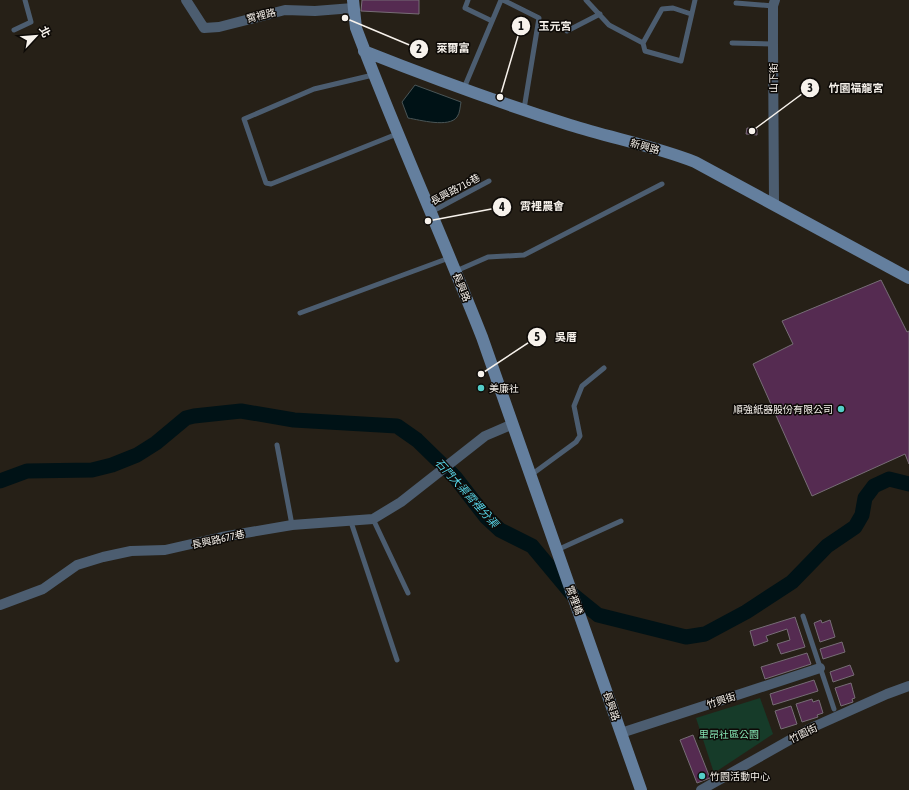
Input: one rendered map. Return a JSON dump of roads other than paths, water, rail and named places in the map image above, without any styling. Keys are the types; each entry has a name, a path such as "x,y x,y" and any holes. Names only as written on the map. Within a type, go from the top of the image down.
{"main road":[{"name":"長興路","path":"353,4 356,28 364,51 482,337 558,550 566,578"},
{"name":"新興路","path":"364,51 463,89 570,125 676,154 695,162 774,204 909,278"},
{"name":"霄裡橋","path":"566,578 583,622"},
{"name":"長興路","path":"583,622 641,790"}],"street":[{"name":"霄裡路","path":"186,0 204,28 219,27 285,10 314,11 353,4"},
{"name":"山下街","path":"774,3 772,44 774,204"},
{"name":"長興路677巷","path":"0,605 43,589 77,565 131,551 166,550 222,537 292,526 373,519 401,502 485,436 513,424"},
{"name":"竹興街","path":"622,733 820,668"},
{"name":"竹園街","path":"701,790 811,728 887,694 909,686"}],"lane":[{"path":"14,30 31,22 26,0"},
{"path":"468,0 465,8 492,21"},
{"path":"463,89 502,0 539,18 524,109"},
{"path":"586,0 609,25 642,43 645,51 681,61 695,0"},
{"path":"736,4 774,3"},
{"path":"642,43 662,9 673,8 692,14"},
{"path":"567,31 600,14"},
{"path":"732,43 772,44"},
{"path":"374,75 314,89 244,119 266,183 271,184 398,133"},
{"name":"長興路716巷","path":"430,212 489,181"},
{"path":"456,271 488,257 524,255 662,184"},
{"path":"300,313 450,257"},
{"path":"531,475 576,442 580,436 574,406 582,386 604,368"},
{"path":"277,445 292,526"},
{"path":"373,519 408,593"},
{"path":"558,550 621,521"},
{"path":"351,522 397,660"},
{"path":"803,616 834,708"}],"waterway":[{"name":"石門大渠霄裡分渠","path":"0,481 27,471 92,470 112,465 137,455 156,443 186,418 194,416 241,411 294,420 397,426 417,440 455,477 486,517 500,530 532,546 572,594 598,615 686,637 705,634 746,612 792,582 827,546 855,527 862,515 865,498 874,486 889,479 909,484"}],"place":[{"name":"萊爾富","path":"345,18"},
{"name":"玉元宮","path":"500,97"},
{"name":"竹園福龍宮","path":"752,131"},
{"name":"霄裡農會","path":"428,221"},
{"name":"吳厝","path":"481,374"},
{"name":"美廉社","path":"481,388"},
{"name":"順強紙器股份有限公司","path":"841,409"},
{"name":"竹園活動中心","path":"702,776"}],"park label":[{"name":"里昂社區公園","path":"729,734"}]}
